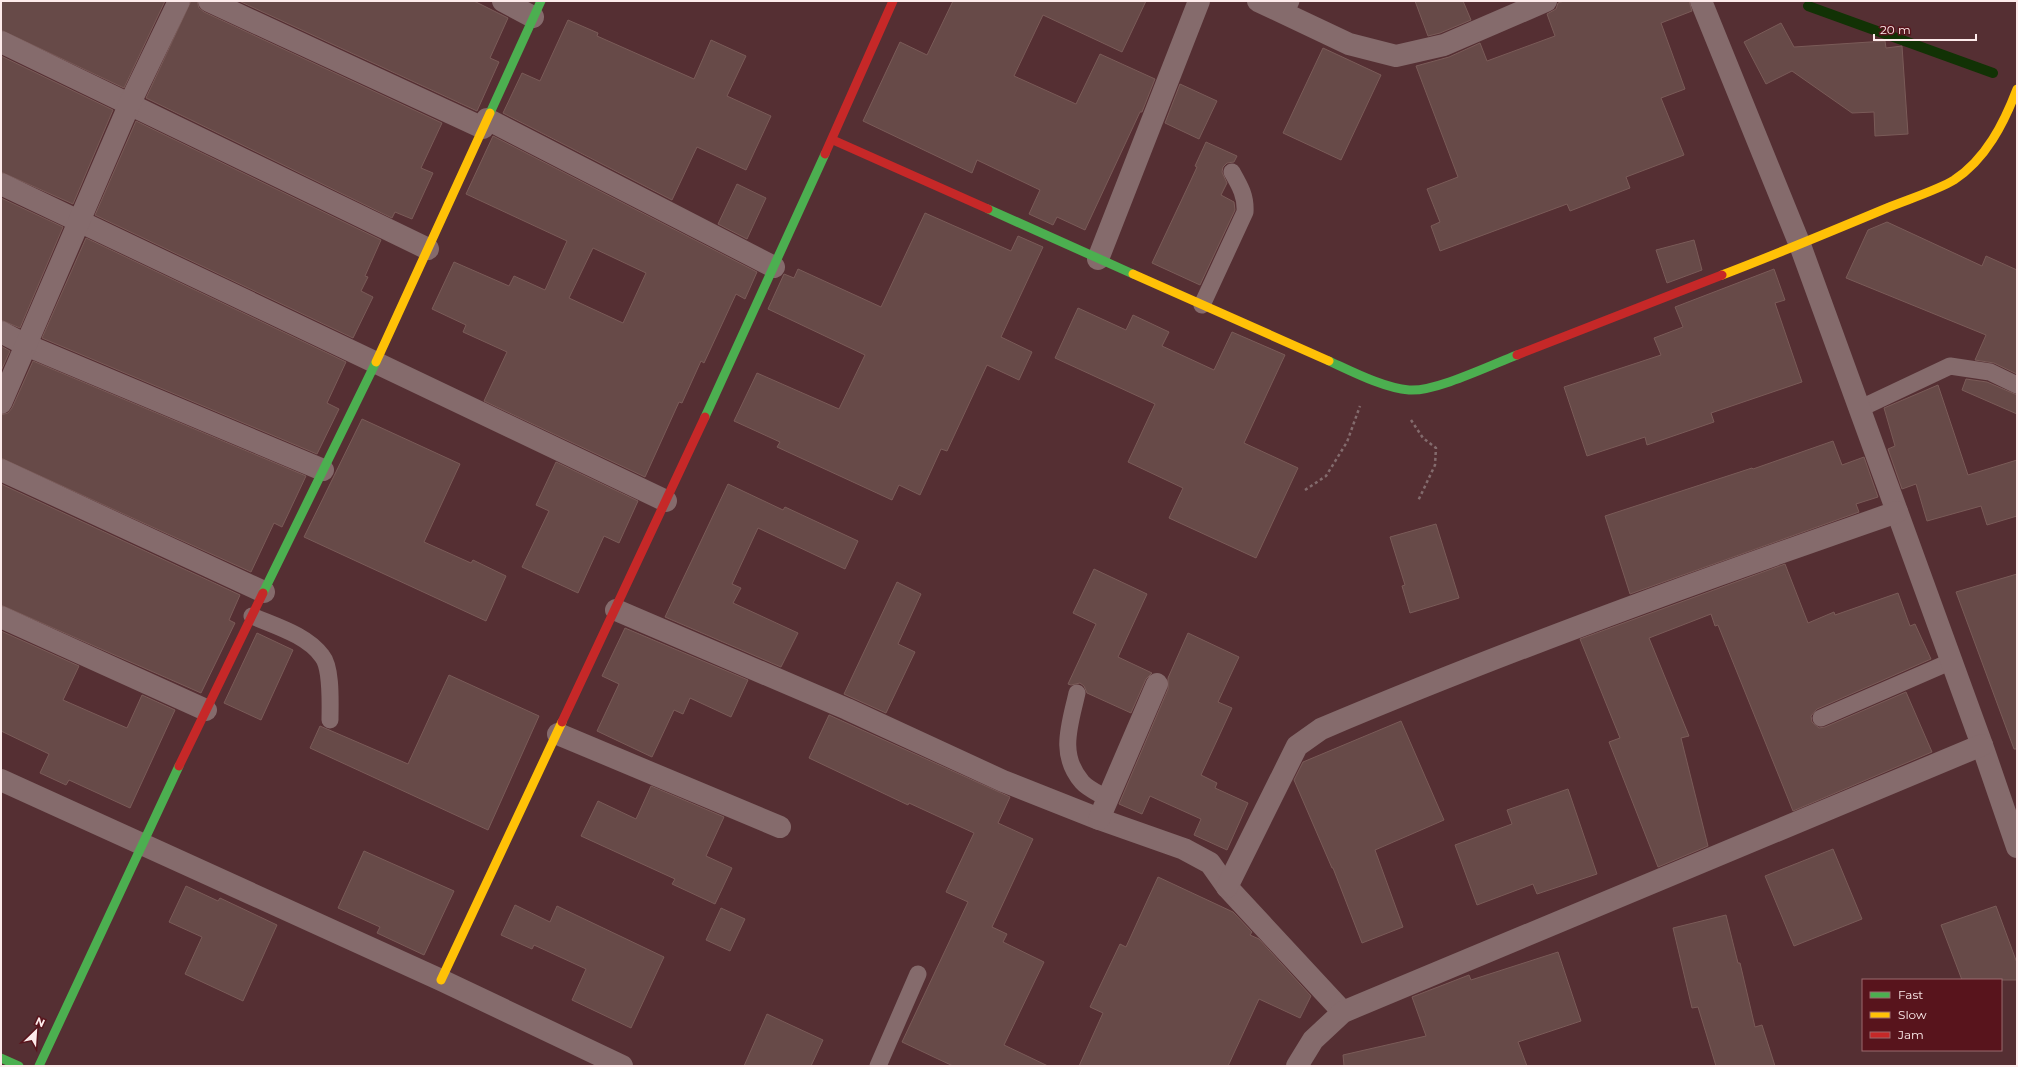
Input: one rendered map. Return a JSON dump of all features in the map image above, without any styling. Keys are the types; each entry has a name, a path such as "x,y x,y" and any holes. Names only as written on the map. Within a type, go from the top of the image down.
{"street":[{"path":"1,403 130,103 179,1"},
{"path":"209,1 485,124 774,267"},
{"path":"39,1066 142,842 376,361 537,9 503,1"},
{"path":"441,980 616,610 833,140 893,1"},
{"path":"1098,259 1199,1"},
{"path":"1258,1 1288,8 1349,44 1396,56 1444,45 1546,1"},
{"path":"1702,1 1800,245 1952,661 2017,847"},
{"path":"1,42 130,103 428,249"},
{"path":"833,140 1371,380 1410,390 1440,385 1800,245 1954,180 1974,164 1993,142 2017,89"},
{"path":"1,184 376,361 666,501"},
{"path":"1,332 26,345 323,470"},
{"path":"1,470 264,592"},
{"path":"1227,887 1298,746 1321,730 1531,644 1700,580 1897,512"},
{"path":"616,610 847,709 1003,781 1099,819 1184,849 1210,863 1227,887 1343,1012"},
{"path":"1,617 206,710"},
{"path":"1099,819 1157,684"},
{"path":"558,734 780,827"},
{"path":"1297,1066 1313,1040 1343,1012 1982,745"},
{"path":"1,780 142,842 441,980 622,1066"},
{"path":"1,1058 19,1066"}],"lane":[{"path":"1202,305 1245,212 1246,200 1241,187 1232,172"},
{"path":"1859,409 1950,366 1990,372 2017,385"},
{"path":"252,616 305,641 323,656 329,681 330,720"},
{"path":"1821,718 1952,661"},
{"path":"1076,693 1066,743 1071,766 1083,783 1108,799"},
{"path":"878,1066 918,974"}],"path":[{"path":"1305,490 1326,476 1347,442 1371,380"},
{"path":"1410,390 1410,418 1423,438 1436,448 1435,465 1418,501"}],"building":[{"path":"1,1 165,1 124,88 1,30"},
{"path":"191,1 197,1 199,8 204,12 442,123 421,168 433,173 412,219 395,212 392,218 146,98"},
{"path":"239,1 474,1 508,18 490,58 499,62 477,111"},
{"path":"953,1 1146,1 1122,52 1043,15 1014,76 1076,104 1100,54 1155,79 1142,112 1140,112 1085,230 1057,217 1053,225 1029,214 1040,190 977,160 972,173 863,121 900,42 927,55"},
{"path":"1415,1 1463,1 1471,20 1440,33 1428,36"},
{"path":"1564,1 1689,1 1692,11 1661,23 1685,89 1661,98 1684,155 1626,177 1630,188 1570,211 1567,204 1440,251 1431,226 1440,222 1427,189 1458,177 1416,66 1449,57 1480,43 1487,61 1555,36 1547,14 1556,9 1558,3"},
{"path":"568,20 598,33 597,36 694,79 711,40 746,56 727,96 771,116 746,170 697,147 672,200 503,113 522,73 540,81"},
{"path":"1781,23 1794,47 1885,41 1886,48 1902,46 1908,134 1875,136 1874,112 1852,113 1792,71 1766,84 1744,42"},
{"path":"1323,48 1381,75 1341,160 1283,133"},
{"path":"1,56 113,110 73,204 1,172"},
{"path":"1180,84 1217,101 1199,139 1165,123"},
{"path":"136,121 381,240 365,276 368,277 361,291 373,297 353,338 95,215"},
{"path":"493,136 757,272 745,299 736,294 704,363 701,361 682,403 679,402 645,477 484,401 507,352 463,332 466,325 432,309 454,262 509,286 514,276 545,290 567,241 466,194","holes":["593,248 646,273 623,323 569,298"]},
{"path":"1206,142 1237,156 1234,162 1227,163 1223,167 1222,172 1227,183 1221,195 1234,202 1235,210 1200,285 1152,263 1197,167 1195,166"},
{"path":"737,184 766,198 747,239 718,224"},
{"path":"1,198 63,227 20,328 1,320"},
{"path":"925,213 1011,251 1018,236 1043,247 1001,337 1032,352 1019,380 987,365 947,451 941,449 920,495 899,485 892,500 777,447 780,442 734,421 757,373 839,409 865,355 768,309 784,274 794,278 798,269 881,307"},
{"path":"1887,222 1982,266 1986,256 2017,270 2017,374 1994,363 1975,360 1986,335 1846,278 1868,230"},
{"path":"86,238 346,362 327,403 339,409 317,454 42,338"},
{"path":"1694,240 1702,270 1667,283 1656,250"},
{"path":"1774,269 1785,300 1775,303 1802,382 1711,413 1714,422 1647,445 1645,437 1587,456 1564,387 1661,355 1654,338 1683,327 1675,307"},
{"path":"1078,308 1126,330 1133,315 1169,332 1162,346 1214,370 1232,332 1285,355 1244,443 1298,468 1256,558 1169,518 1183,488 1128,462 1155,404 1055,358"},
{"path":"1,346 10,351 1,371"},
{"path":"33,361 306,476 282,527 274,523 251,572 1,458 1,415 8,413 12,408"},
{"path":"1966,379 1987,382 2017,395 2017,414 1962,390"},
{"path":"1938,385 1968,475 2017,460 2017,516 1987,525 1981,506 1927,521 1916,484 1902,489 1888,449 1895,446 1884,408"},
{"path":"362,419 460,464 424,542 471,563 473,560 506,576 486,621 304,537"},
{"path":"1833,441 1842,465 1864,457 1878,497 1856,504 1859,512 1630,594 1605,516 1752,468 1753,469"},
{"path":"556,462 638,501 619,543 604,536 578,593 522,567 549,511 536,505"},
{"path":"1,484 240,595 229,620 235,623 201,693 1,605"},
{"path":"728,484 783,510 785,507 858,541 845,569 758,528 732,584 741,588 733,603 798,633 781,667 665,617"},
{"path":"1436,524 1459,598 1410,613 1402,586 1405,585 1390,537"},
{"path":"1785,564 1808,623 1834,612 1835,615 1898,593 1910,626 1915,624 1931,659 1817,709 1811,716 1812,722 1819,728 1825,727 1906,692 1932,752 1793,811 1718,625 1715,626 1711,614 1649,638 1689,736 1681,738 1708,846 1658,867 1609,742 1620,738 1580,639"},
{"path":"1094,569 1147,594 1118,657 1152,673 1146,679 1131,713 1087,693 1084,686 1080,683 1071,685 1068,684 1096,624 1073,613"},
{"path":"2017,574 2017,749 2014,749 1956,592"},
{"path":"897,582 921,594 898,644 915,652 886,713 844,694"},
{"path":"625,628 748,680 731,717 690,698 683,714 674,710 652,757 597,731 619,684 602,676"},
{"path":"1,631 79,666 63,700 127,728 142,695 175,710 130,808 69,780 66,785 40,773 49,754 1,731"},
{"path":"257,633 293,650 261,720 224,703"},
{"path":"1188,633 1239,657 1218,702 1232,708 1201,775 1217,783 1215,788 1248,803 1227,850 1194,835 1201,819 1150,796 1142,814 1119,804 1168,689 1168,678"},
{"path":"449,675 539,716 488,830 310,748 320,726 408,764"},
{"path":"829,715 1010,797 998,823 1033,839 992,927 1007,934 1003,942 1044,962 1004,1045 1048,1066 953,1066 902,1042 968,902 946,892 974,833 909,803 908,805 809,758"},
{"path":"1401,721 1444,820 1375,850 1403,927 1362,943 1333,868 1294,780 1303,762"},
{"path":"651,786 724,817 706,856 732,868 715,904 672,884 675,879 581,836 598,801 636,819"},
{"path":"1568,789 1597,874 1537,894 1533,884 1477,905 1455,845 1512,824 1507,810"},
{"path":"1833,849 1862,919 1794,946 1765,876"},
{"path":"364,851 454,891 424,955 377,933 380,927 338,908"},
{"path":"1158,877 1233,912 1252,932 1250,935 1259,939 1311,996 1300,1018 1259,999 1228,1066 1079,1066 1103,1013 1090,1007 1120,944 1126,947"},
{"path":"186,886 218,901 220,898 277,925 243,1001 185,974 202,937 169,922"},
{"path":"515,905 550,922 557,906 664,957 631,1028 572,1000 586,969 534,945 532,949 501,935"},
{"path":"1996,906 2017,963 2017,980 1962,979 1941,925"},
{"path":"721,908 745,919 730,951 706,940"},
{"path":"1726,915 1738,963 1740,963 1755,1027 1762,1025 1775,1066 1716,1066 1698,1007 1692,1008 1673,928"},
{"path":"1558,952 1581,1021 1518,1042 1527,1066 1344,1066 1343,1055 1426,1036 1412,997 1469,975 1471,980"},
{"path":"767,1014 823,1040 811,1066 744,1066"}],"waterway":[{"path":"1808,6 1993,73"}],"traffic: fast":[{"path":"490,113 541,1"},
{"path":"705,417 825,154"},
{"path":"988,209 1133,274"},
{"path":"1329,361 1379,383 1399,389 1409,390 1433,387 1517,355"},
{"path":"263,593 376,362"},
{"path":"39,1066 179,766"},
{"path":"1,1058 19,1066"}],"traffic: slow":[{"path":"1722,275 1931,191 1954,180 1976,162 1985,151 2000,127 2017,89"},
{"path":"376,362 490,113"},
{"path":"1133,274 1329,361"},
{"path":"441,980 562,722"}],"traffic: jam":[{"path":"825,154 893,1"},
{"path":"833,140 988,209"},
{"path":"1517,355 1722,275"},
{"path":"562,722 705,417"},
{"path":"179,766 263,593"}]}
